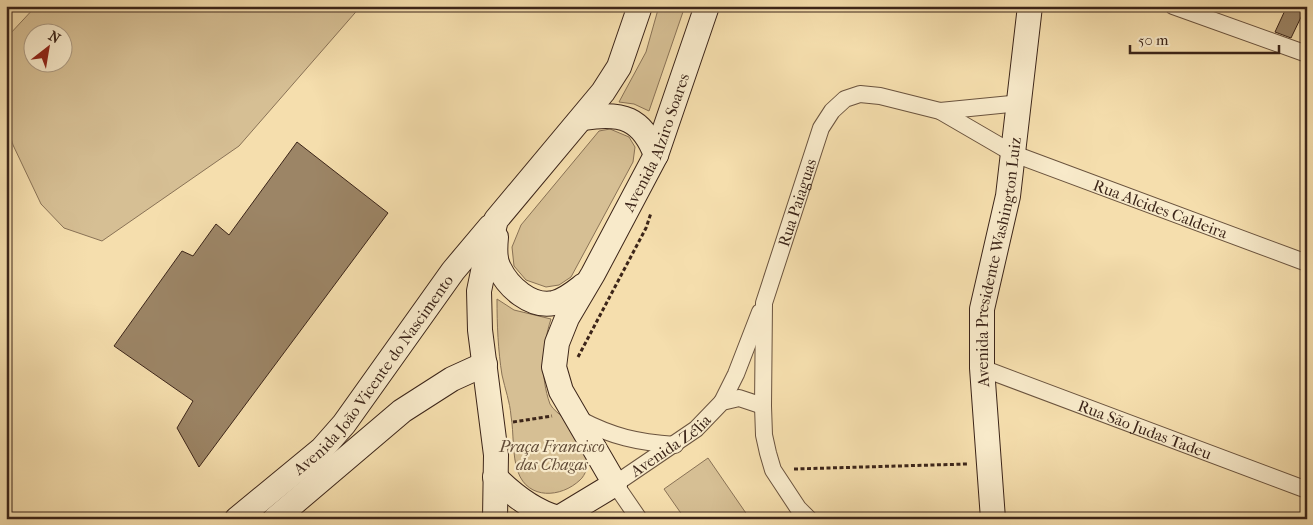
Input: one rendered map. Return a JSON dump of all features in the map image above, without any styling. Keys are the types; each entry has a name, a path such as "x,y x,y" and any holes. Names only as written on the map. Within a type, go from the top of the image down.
{"main road":[{"path":"495,519 493,426 480,330 479,292 484,264 496,220 584,118 619,67 640,6"},
{"name":"Avenida Alziro Soares","path":"594,274 656,155 707,6"},
{"name":"Avenida Presidente Washington Luiz","path":"994,519 982,368 982,309 1008,196 1030,6"},
{"path":"584,118 608,114 622,116 637,125 647,135 656,155"},
{"path":"496,220 495,253 498,267 513,289 531,301 552,303 566,299 584,285 594,274"},
{"name":"Avenida João Vicente do Nascimento","path":"237,519 322,449 344,424 453,271 496,220"},
{"name":"Avenida Zélia","path":"558,518 615,484 579,419 561,391 554,367 556,343 567,318 594,274"},
{"name":"Avenida João Vicente do Nascimento","path":"275,519 402,411 452,379 485,364"},
{"path":"495,477 521,500 547,515 558,518"}],"street":[{"path":"1173,6 1307,54"},
{"name":"Rua Paiaguas","path":"809,519 798,508 773,470 764,435 764,303 810,156 821,128 832,111 845,99 860,94 880,96 940,111 1014,154"},
{"name":"Rua Paiaguas","path":"940,111 1020,103"},
{"name":"Rua Alcides Caldeira","path":"1014,154 1307,263"},
{"name":"Avenida Zélia","path":"615,484 696,429 722,402 736,374 764,303"},
{"name":"Rua São Judas Tadeu","path":"982,368 1307,490"},
{"name":"Avenida Zélia","path":"722,402 739,398 763,406"},
{"path":"579,419 617,437 644,443 675,445"},
{"path":"615,484 638,519"}],"path":[{"path":"493,426 560,415 579,419"},
{"path":"773,470 989,464"}],"green space":[{"path":"36,6 361,6 239,146 102,241 64,228 41,204 13,145 6,120 6,53 9,35"},
{"path":"659,6 685,6 649,111 634,104 619,102 646,52"},
{"path":"610,129 629,137 635,147 633,162 571,277 559,285 546,287 526,280 514,266 512,247 521,225 599,131"},
{"name":"Praça Francisco das Chagas","path":"497,299 514,310 551,319 543,362 547,393 551,406 573,431 587,452 588,459 587,469 582,478 572,486 555,493 537,492 529,488 518,472 509,401 502,375"},
{"path":"708,458 750,519 685,519 664,489"}],"building":[{"path":"1287,6 1303,13 1291,38 1275,32"},
{"path":"297,142 388,213 199,467 177,428 193,401 114,346 182,251 193,256 216,224 229,235"}]}
